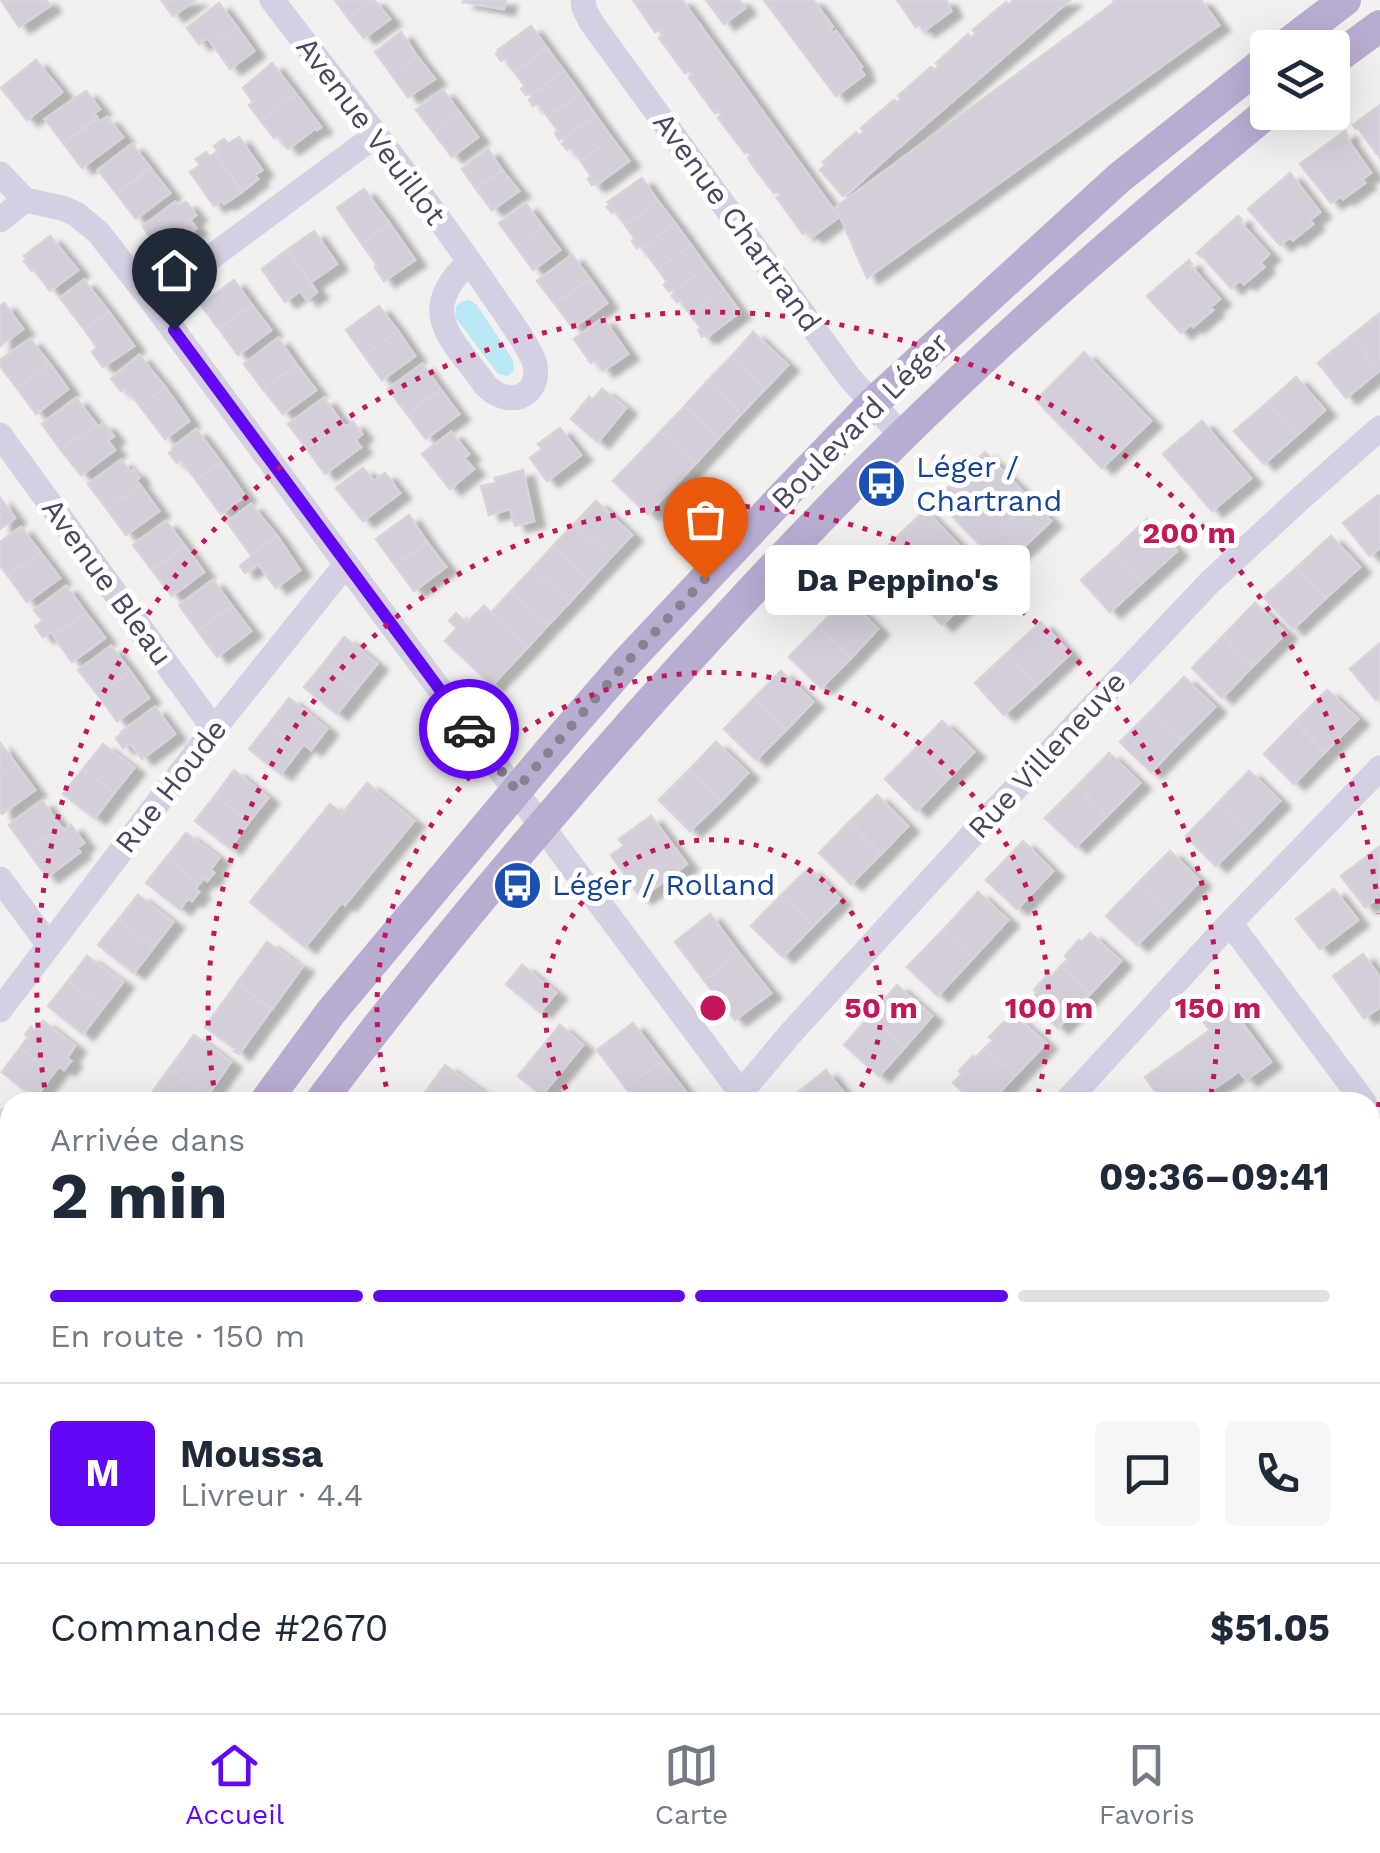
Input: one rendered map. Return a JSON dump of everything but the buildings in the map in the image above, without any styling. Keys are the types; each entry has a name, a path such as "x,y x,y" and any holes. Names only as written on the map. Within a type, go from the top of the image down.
{"main road":[{"name":"Boulevard Léger","path":"1306,30 1345,0"},
{"path":"1350,48 1380,26"},
{"name":"Boulevard Léger","path":"272,1092 332,1012 625,664 873,403 1119,178 1250,74"},
{"name":"Boulevard Léger","path":"328,1092 541,825 818,520 1028,318 1250,127"}],"street":[{"name":"Avenue Veuillot","path":"272,0 470,262 533,359 536,378 526,394 515,398 494,393 442,324 440,306 446,287 470,262"},
{"name":"Avenue Chartrand","path":"583,0 591,22 849,377 902,436"},
{"path":"152,301 376,135"},
{"path":"0,174 25,200 62,208 98,232 516,790 736,1092"},
{"path":"0,220 25,200"},
{"name":"Rue Villeneuve","path":"746,1092 790,1033 1198,595 1380,428"},
{"name":"Avenue Bleau","path":"0,435 214,729"},
{"name":"Rue Houde","path":"0,1010 214,729 346,564"},
{"path":"1086,1092 1230,923 1380,768"},
{"path":"0,879 49,945"},
{"path":"1230,923 1357,1092"}],"shaded area":[{"path":"469,300 477,305 513,360 514,370 508,376 498,374 455,317 456,306"}],"way so far":[{"path":"469,729 516,790 705,579"}],"place":[{"name":"Léger / Chartrand","path":"881,484"},
{"name":"Da Peppino's","path":"705,579"},
{"name":"Léger / Rolland","path":"517,885"}],"route":[{"path":"174,330 469,729"}]}
